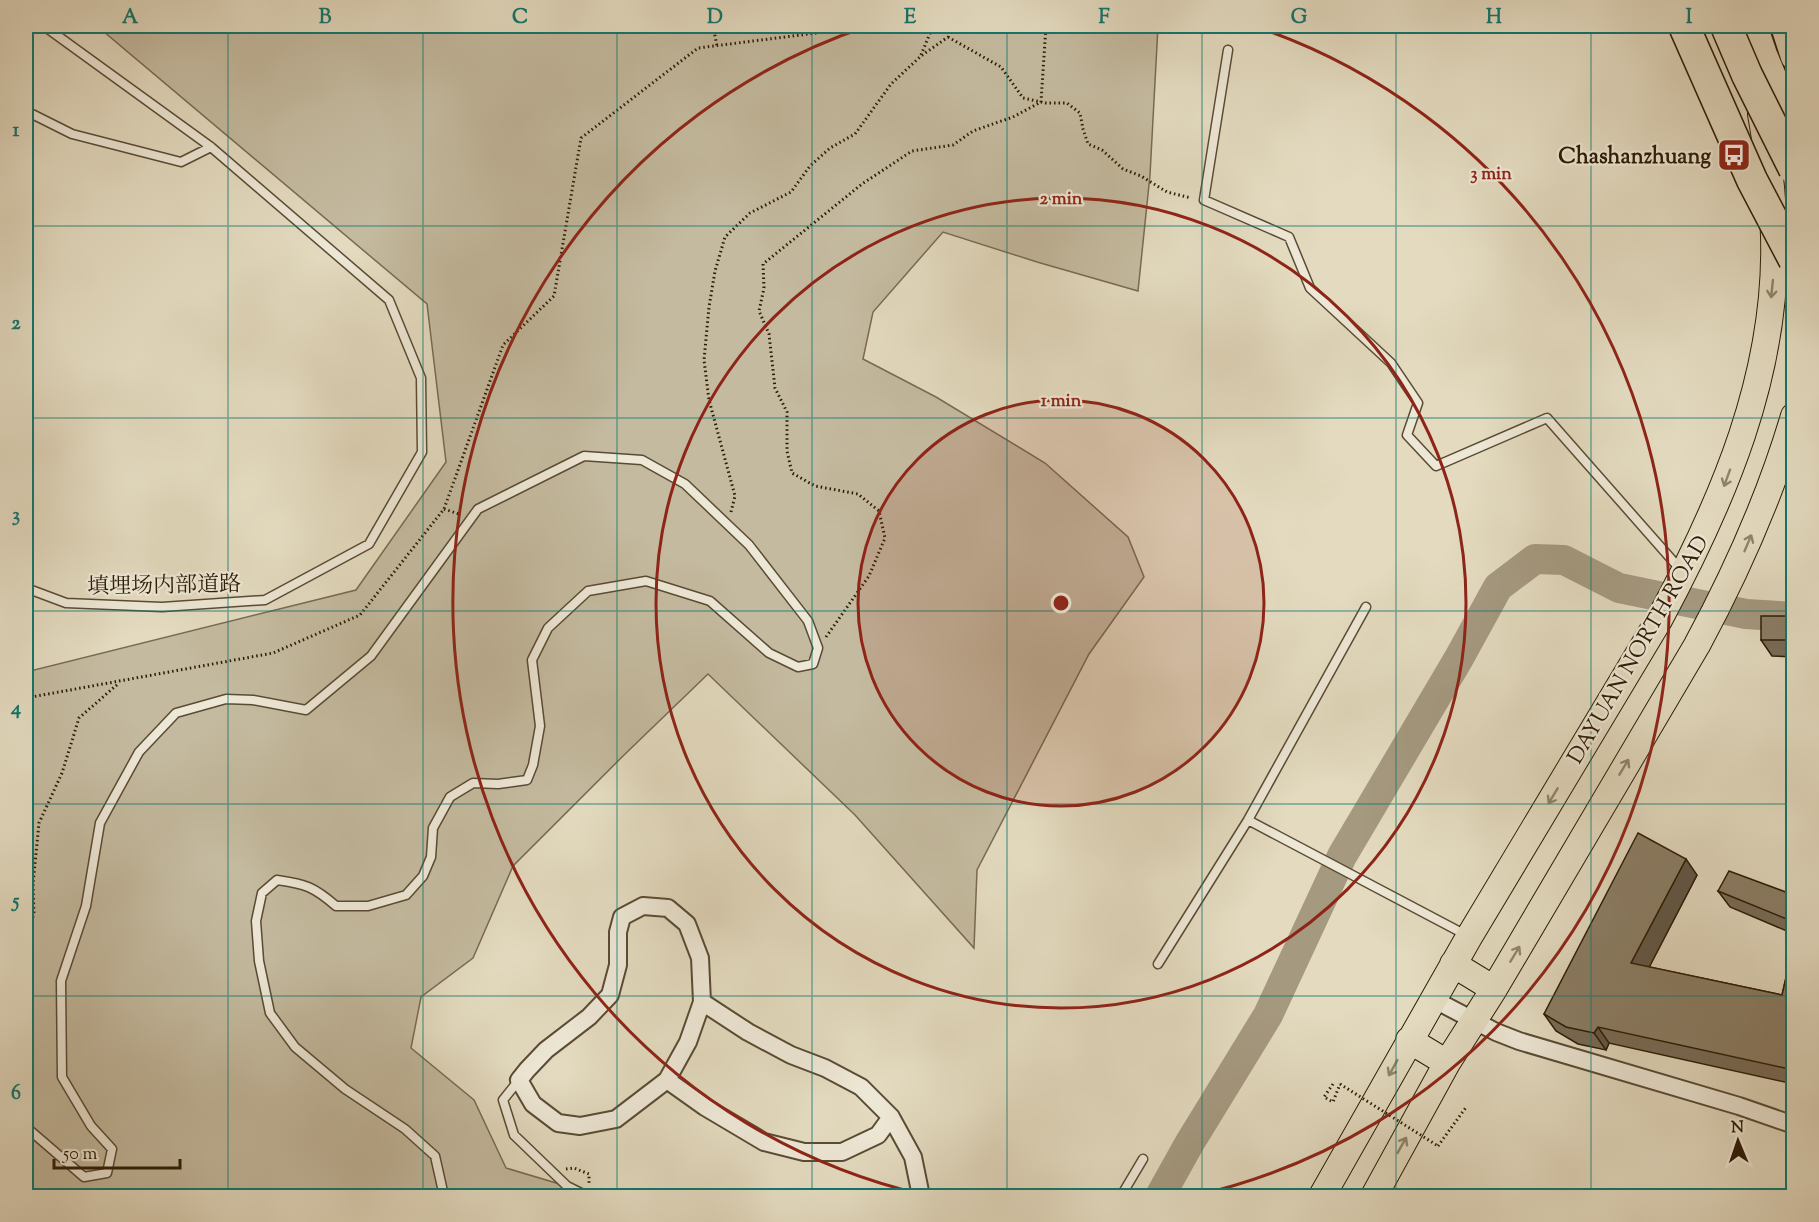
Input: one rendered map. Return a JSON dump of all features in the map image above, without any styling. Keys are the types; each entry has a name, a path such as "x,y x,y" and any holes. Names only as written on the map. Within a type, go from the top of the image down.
{"highway":[{"path":"1684,26 1752,180 1794,260"},
{"path":"1698,26 1786,222 1794,233"},
{"path":"1726,26 1747,75 1794,169"},
{"path":"1752,26 1794,132"}],"main road":[{"name":"DAYUAN NORTH ROAD","path":"1322,1197 1453,964 1659,620 1682,578 1724,488 1743,435 1758,383 1767,331 1773,280 1774,237 1770,172 1765,137 1751,72 1736,26"},
{"path":"1784,26 1794,57"},
{"name":"DAYUAN NORTH ROAD","path":"1374,1197 1447,1063 1494,989 1723,596 1789,450 1794,416"},
{"path":"1453,964 1494,989"},
{"path":"1409,1040 1447,1063"}],"street":[{"path":"643,906 668,908 687,924 700,958 702,1002 688,1042 667,1080 616,1119 580,1126 558,1123 533,1104 519,1080 546,1050 589,1017 610,994 618,964 618,932 622,917 643,906"},
{"path":"1433,999 1496,1032 1537,1047 1738,1106 1794,1125"},
{"path":"702,1002 748,1032 791,1055 825,1068 861,1087 891,1117 913,1157 921,1197"},
{"path":"667,1080 705,1107 764,1142 804,1152 842,1152 878,1135 891,1117"}],"lane":[{"name":"填埋场内部道路","path":"26,588 66,603 162,607 265,600 369,544 422,452 421,378 389,300 211,147 44,26"},
{"path":"1228,50 1204,200 1289,237 1310,288 1391,363 1418,403 1407,435 1436,466 1547,418 1682,578"},
{"path":"26,111 72,134 181,162 211,147"},
{"path":"26,1127 84,1177 107,1173 112,1149 91,1126 62,1077 61,981 86,906 100,823 139,753 176,713 226,699 253,700 306,710 371,656 478,509 584,456 642,460 685,484 749,545 808,621 818,648 813,664 798,668 769,653 710,601 646,581 588,591 548,628 532,660 540,726 533,765 527,780 498,784 473,783 450,797 433,828 430,857 423,876 406,895 368,906 336,906 319,892 301,883 277,880 262,893 256,921 259,961 270,1013 295,1047 345,1089 405,1129 435,1156 444,1197"},
{"path":"1158,964 1248,820 1366,607"},
{"path":"1248,820 1469,937"},
{"path":"519,1080 503,1101 514,1136 567,1186 587,1197"},
{"path":"1121,1197 1143,1159"}],"path":[{"path":"713,26 717,46"},
{"path":"26,698 273,654 360,615 444,509 503,345 554,296 581,138 698,48 848,29 855,26"},
{"path":"921,56 933,26"},
{"path":"727,524 735,496 709,400 704,360 715,271 725,237 750,213 791,192 810,166 830,148 855,134 891,84 921,56 948,37 954,26"},
{"path":"1041,102 1046,26"},
{"path":"948,37 1001,67 1023,98 1041,102 1067,103 1080,113 1088,144 1102,150 1123,169 1142,176 1167,192 1204,200"},
{"path":"818,648 869,576 885,538 879,511 858,494 815,486 792,473 788,451 788,412 775,388 769,334 759,311 764,288 763,264 862,184 912,151 953,145 973,131 1013,117 1041,102"},
{"path":"26,928 34,915 33,884 39,823 62,773 79,718 121,681"},
{"path":"1334,1084 1324,1096 1333,1101 1340,1084 1438,1146 1467,1106"}],"shaded area":[{"path":"97,26 1158,26 1150,175 1138,291 943,232 873,312 863,359 936,397 1045,463 1128,537 1144,577 1089,654 977,870 974,948 855,815 708,674 513,866 473,958 421,997 411,1048 474,1100 506,1168 600,1196 26,1196 26,672 356,590 446,462 427,304"}],"building":[{"path":"1761,616 1794,616 1794,640 1761,640"},
{"path":"1638,833 1686,859 1631,963 1782,995 1794,943 1794,1070 1598,1027 1594,1033 1566,1027 1544,1014"},
{"path":"1729,871 1794,895 1794,922 1718,891"}],"waterway":[{"path":"1160,1196 1268,1015 1342,856 1459,658 1498,587 1535,559 1564,560 1619,588 1746,614 1794,617"}],"place":[{"name":"Chashanzhuang","path":"1734,155"}]}
